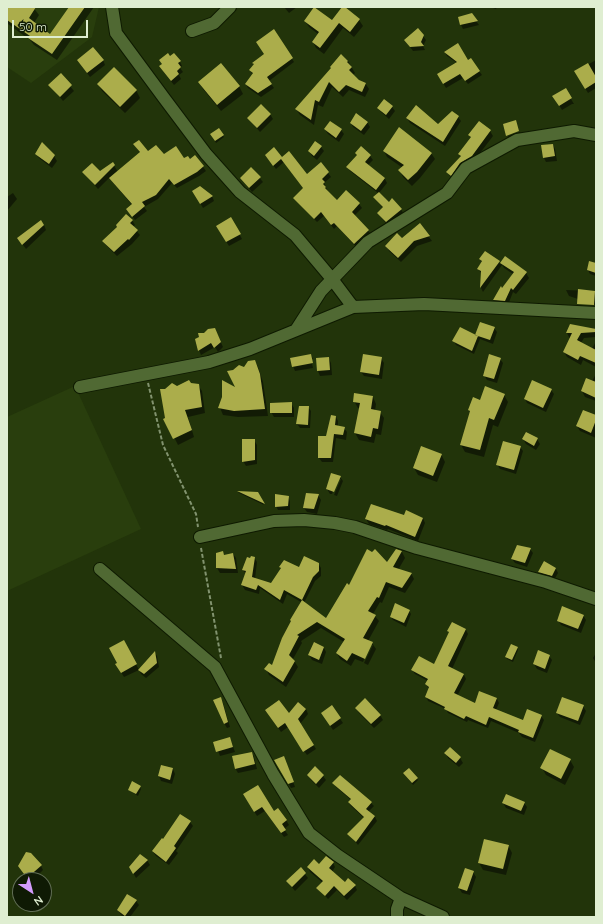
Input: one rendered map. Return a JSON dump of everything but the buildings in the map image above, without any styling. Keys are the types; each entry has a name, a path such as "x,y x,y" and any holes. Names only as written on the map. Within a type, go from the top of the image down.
{"street":[{"path":"112,7 116,33 206,154 240,192 294,235 332,279 353,307"},
{"path":"192,31 214,23 230,7"},
{"path":"296,330 321,291 368,242 447,193 466,168 517,140 574,131 596,135"},
{"path":"80,387 209,362 250,349 353,307 424,304 596,313"},
{"path":"200,537 274,521 304,520 336,523 355,527 417,548 546,582 596,599"},
{"path":"100,569 215,667 272,774 309,832 337,855 401,898 443,917"},
{"path":"397,917 397,909 401,898"}],"shaded area":[{"path":"7,7 99,7 92,37 31,83 7,67"},
{"path":"75,386 141,529 7,591 7,417"}]}
